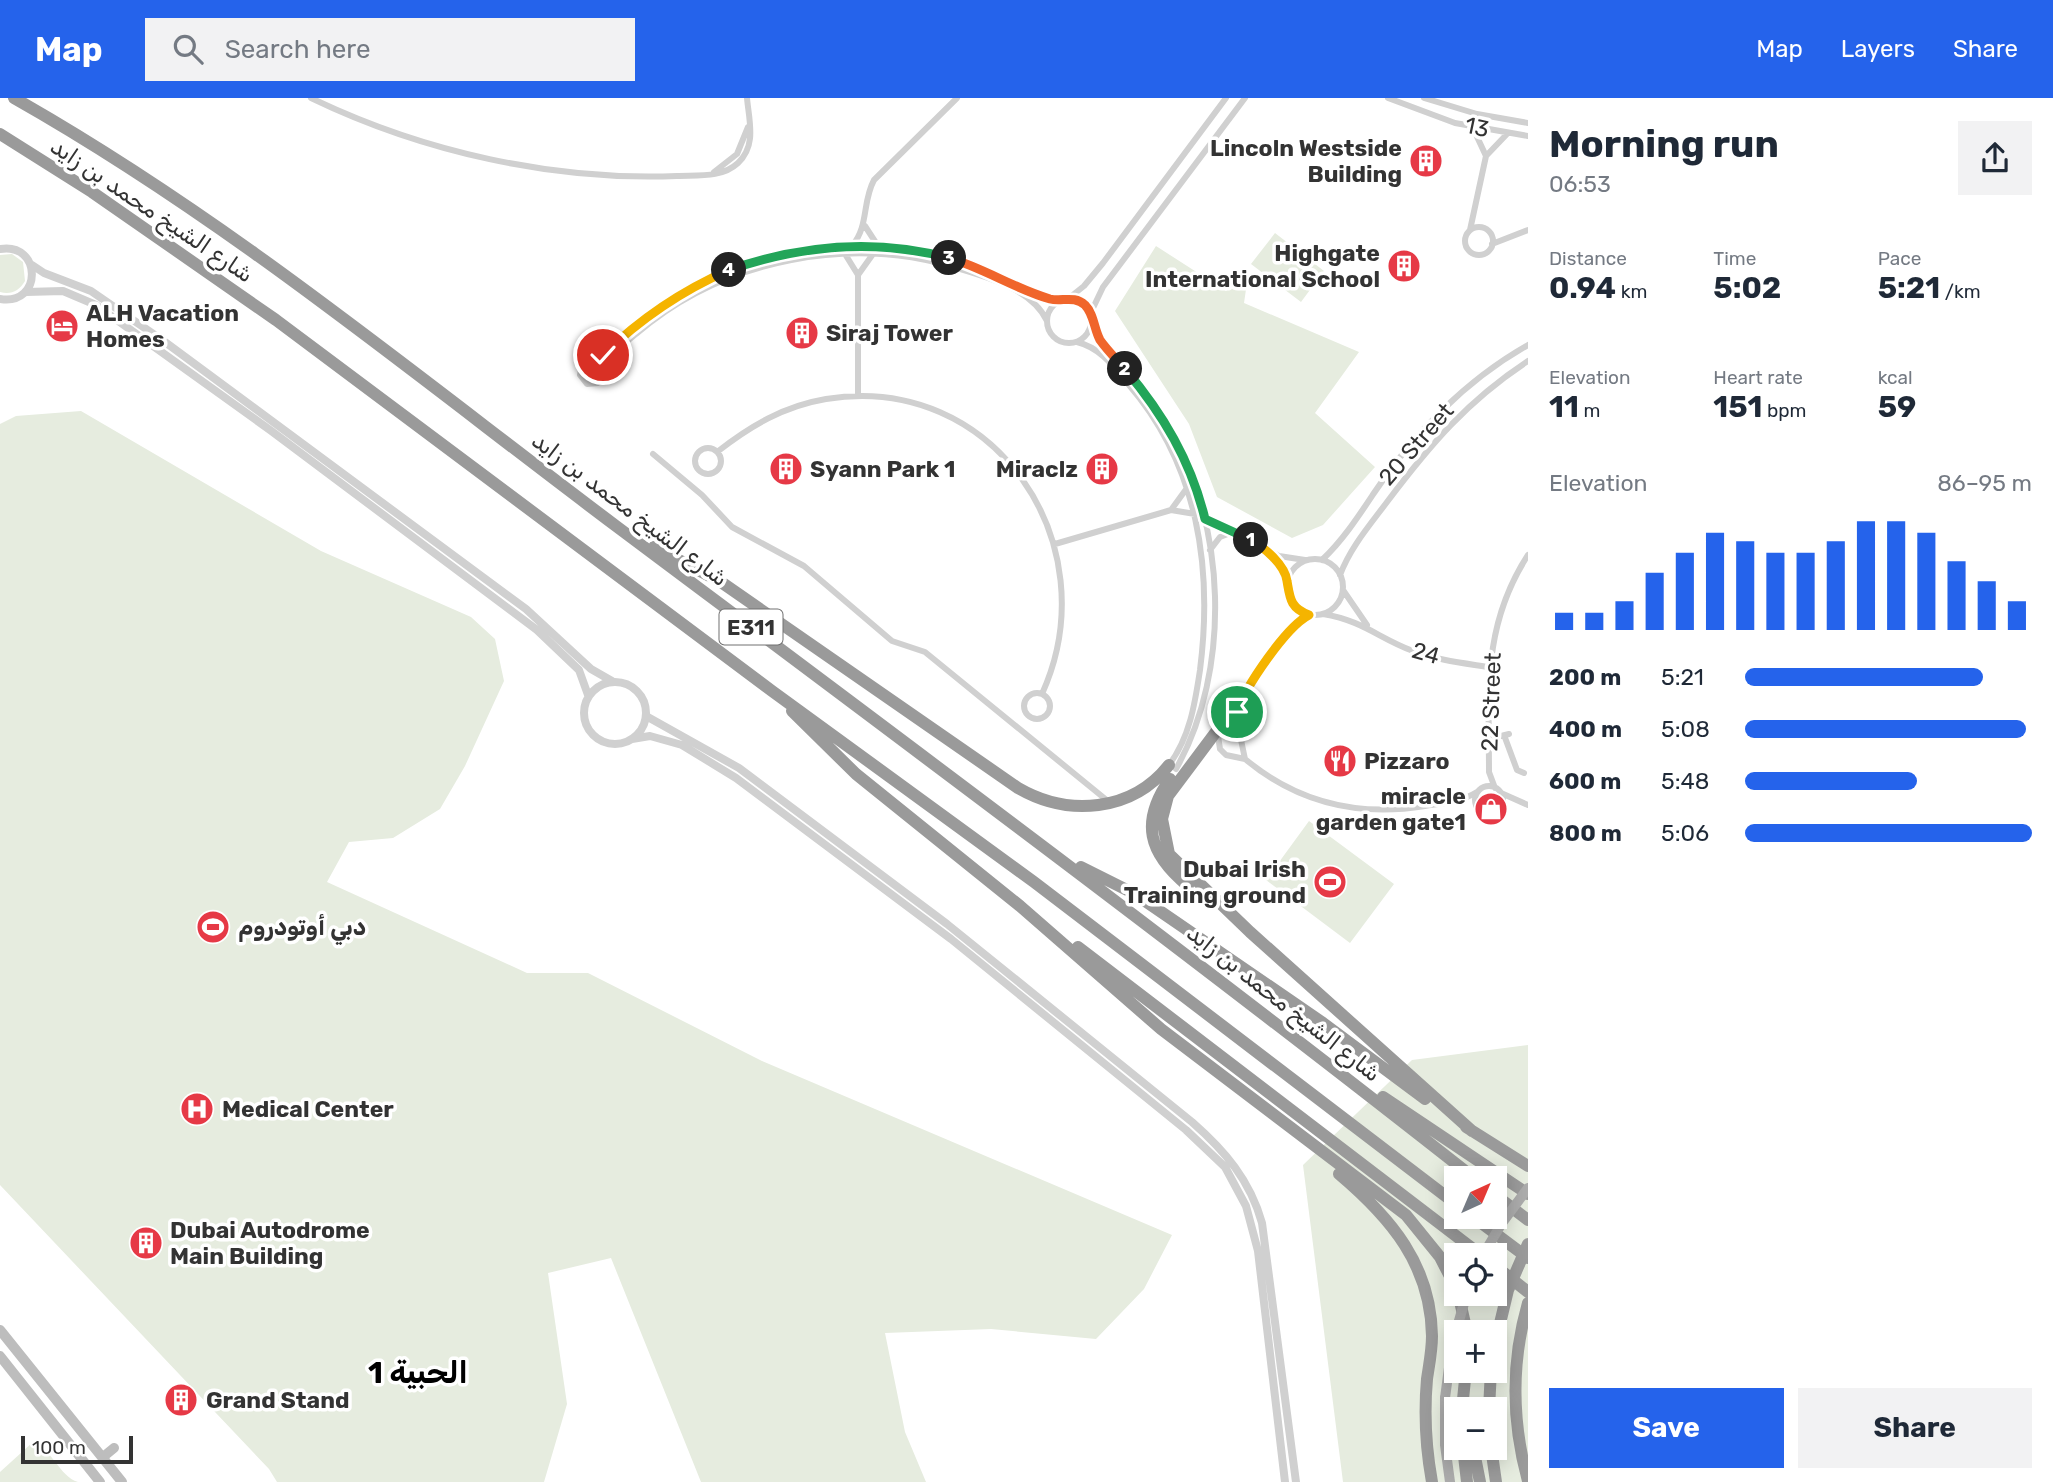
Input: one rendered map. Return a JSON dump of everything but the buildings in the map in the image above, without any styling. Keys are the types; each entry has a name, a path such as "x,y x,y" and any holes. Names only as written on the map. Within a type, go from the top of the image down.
{"highway":[{"name":"شارع الشيخ محمد بن زايد","path":"14,98 237,243 1059,856 1459,1166"},
{"path":"20,98 37,111"},
{"name":"شارع الشيخ محمد بن زايد","path":"0,134 224,282 772,691 1034,882 1444,1195"},
{"path":"629,536 712,576 1030,794 1068,806 1110,803 1143,790 1173,767"},
{"path":"772,691 856,774 1020,906 1149,1018 1406,1215 1444,1264"},
{"path":"1245,693 1168,796 1162,831 1176,864 1472,1131"},
{"path":"1173,767 1154,808 1152,836 1158,854 1175,876 1250,932"},
{"path":"1059,856 1135,894 1323,1023 1472,1131 1528,1166"},
{"path":"1020,906 1106,967 1466,1243"},
{"path":"1323,1059 1528,1194"},
{"path":"1245,1094 1381,1210 1400,1235 1415,1262 1426,1291 1431,1322 1426,1426 1432,1482"},
{"path":"1507,1204 1528,1220"},
{"path":"1489,1229 1528,1258"},
{"path":"1501,1320 1508,1290 1528,1244"},
{"path":"1507,1275 1528,1292"},
{"path":"1528,1303 1520,1336 1515,1389 1528,1482"},
{"path":"1464,1460 1467,1482"},
{"path":"1476,1460 1480,1482"},
{"path":"1493,1460 1496,1482"}],"main road":[{"path":"1490,1243 1528,1188"},
{"path":"1450,1482 1446,1445 1446,1398 1452,1345 1462,1306"},
{"path":"0,1330 122,1482"},
{"path":"0,1356 100,1482"},
{"path":"103,1457 114,1448"}],"street":[{"path":"311,98 431,144 506,162 582,174 705,175 723,167 737,154 746,138 749,118 747,98"},
{"path":"852,246 865,224 868,190 874,180 957,98"},
{"path":"1047,321 1050,309 1084,286 1103,263 1226,98"},
{"path":"1059,301 967,264 929,254 879,246 852,246 777,255 705,281 640,321 603,355 582,365 580,375 587,384 598,383 608,361 635,334 667,310 717,284 786,261 845,254 925,260 975,274 1028,298 1047,321 1055,339 1065,343 1077,342 1087,335 1093,308 1102,287 1245,98"},
{"name":"13","path":"1388,98 1428,114 1472,126 1528,136"},
{"name":"13","path":"1424,98 1477,114 1528,123"},
{"path":"1472,126 1486,156"},
{"path":"1507,134 1486,156 1475,211 1465,241 1472,254 1485,254 1492,244 1528,230"},
{"path":"1475,211 1491,235 1492,244"},
{"path":"865,224 879,246"},
{"path":"1469,230 1485,229"},
{"path":"0,249 17,250 32,265 91,292 165,342 514,601 558,636 598,674 630,685 637,691 646,707 646,716 640,732 632,739"},
{"path":"845,254 858,275 858,396"},
{"path":"858,275 873,254"},
{"path":"0,299 15,299 26,292 32,282 32,265"},
{"path":"26,292 57,290 79,296 161,351 537,630 579,670 588,695 583,712 593,735 610,744 650,736 674,742 693,750 736,778 951,939 1214,1156 1242,1196 1255,1237 1285,1482"},
{"path":"1069,298 1084,304 1100,339 1167,425 1191,472 1205,519 1215,587 1213,642 1198,722 1173,767"},
{"path":"1077,342 1105,356 1138,395 1177,463 1195,514 1206,587 1203,647 1194,709 1173,767"},
{"name":"20 Street","path":"1322,560 1344,537 1422,432 1444,408 1495,365 1528,345"},
{"name":"20 Street","path":"1340,575 1360,537 1435,439 1478,397 1528,361"},
{"path":"717,452 768,417 827,399 858,396 907,403 932,410 965,427 995,449 1021,477 1041,509 1055,544 1062,573 1063,625 1058,652 1042,694"},
{"path":"709,448 717,452 721,461 718,470 705,474 697,468 695,459 700,451 709,448"},
{"path":"653,454 702,495 732,527 804,566 892,641 925,652 1110,803"},
{"path":"1171,510 1187,488"},
{"path":"1055,544 1171,510 1195,514"},
{"path":"1205,519 1266,550 1294,559 1322,560 1333,566 1340,575 1343,590 1333,609 1323,614 1309,615 1301,612 1289,598 1287,580 1266,550"},
{"path":"1210,550 1220,537 1235,532"},
{"name":"22 Street","path":"1495,788 1489,772 1488,667 1499,613 1528,555"},
{"path":"1287,580 1292,571 1308,560"},
{"name":"24","path":"1343,590 1368,627"},
{"name":"24","path":"1323,614 1368,627 1393,643 1424,655 1488,667"},
{"path":"1234,730 1245,693 1293,627 1309,615"},
{"path":"588,695 612,681"},
{"path":"1033,693 1042,694 1049,700 1050,709 1040,719 1031,718 1024,712 1024,702 1033,693"},
{"path":"646,716 739,768 914,899 1192,1122 1232,1162 1250,1191 1262,1223 1296,1482"},
{"path":"1234,730 1221,732 1218,745 1226,755 1245,759 1285,787 1306,797 1351,809 1406,809 1457,800 1478,790 1495,788 1525,804"},
{"path":"1234,730 1240,736 1245,759"},
{"path":"1489,738 1506,734 1517,769 1524,773"},
{"name":"22 Street","path":"1478,790 1489,772"},
{"path":"1475,805 1478,790"},
{"path":"1501,793 1501,808"},
{"path":"1457,800 1475,805 1479,811 1489,815 1501,808 1525,804"},
{"path":"1283,1462 1294,1461"}],"shaded area":[{"path":"1275,233 1324,271 1301,302 1251,264"},
{"path":"1156,246 1226,291 1249,269 1244,303 1359,352 1315,413 1375,467 1323,525 1292,538 1217,497 1189,424 1115,311"},
{"path":"12,254 23,262 25,281 14,291 0,292 0,255"},
{"name":"دبي أوتودروم","path":"81,411 321,551 471,617 495,639 504,681 465,766 440,809 393,838 349,842 327,882 527,973 588,973 762,1061 1172,1235 1144,1289 1096,1339 991,1329 885,1333 905,1432 926,1482 701,1482 611,1258 548,1273 567,1404 544,1482 277,1482 269,1469 0,1185 0,424 16,416"},
{"name":"Dubai Irish Training ground","path":"1309,821 1394,884 1350,943 1266,880"},
{"path":"1528,1045 1528,1482 1343,1482 1303,1165 1412,1060"},
{"path":"33,1442 46,1451 71,1479 78,1482 0,1482 0,1472"}],"place":[{"name":"Lincoln Westside Building","path":"1426,161"},
{"name":"Highgate International School","path":"1404,266"},
{"name":"ALH Vacation Homes","path":"62,326"},
{"name":"Siraj Tower","path":"802,333"},
{"name":"Syann Park 1","path":"786,469"},
{"name":"Miraclz","path":"1102,469"},
{"name":"Pizzaro","path":"1340,761"},
{"name":"miracle garden gate1","path":"1491,809"},
{"name":"Dubai Irish Training ground","path":"1330,882"},
{"name":"دبي أوتودروم","path":"213,927"},
{"name":"Medical Center","path":"197,1109"},
{"name":"Dubai Autodrome Main Building","path":"146,1243"},
{"name":"Grand Stand","path":"181,1400"}],"district":[{"name":"الحبية 1","path":"418,1373"}],"route":[{"path":"603,355 653,311 705,281 777,255 827,247 879,246 938,256 996,274 1043,297 1059,301 1069,298 1080,301 1091,314 1100,339 1146,394 1167,425 1196,484 1205,519 1246,537 1266,550 1287,580 1289,598 1294,606 1309,615 1302,618 1290,631 1245,693 1237,712"}]}
